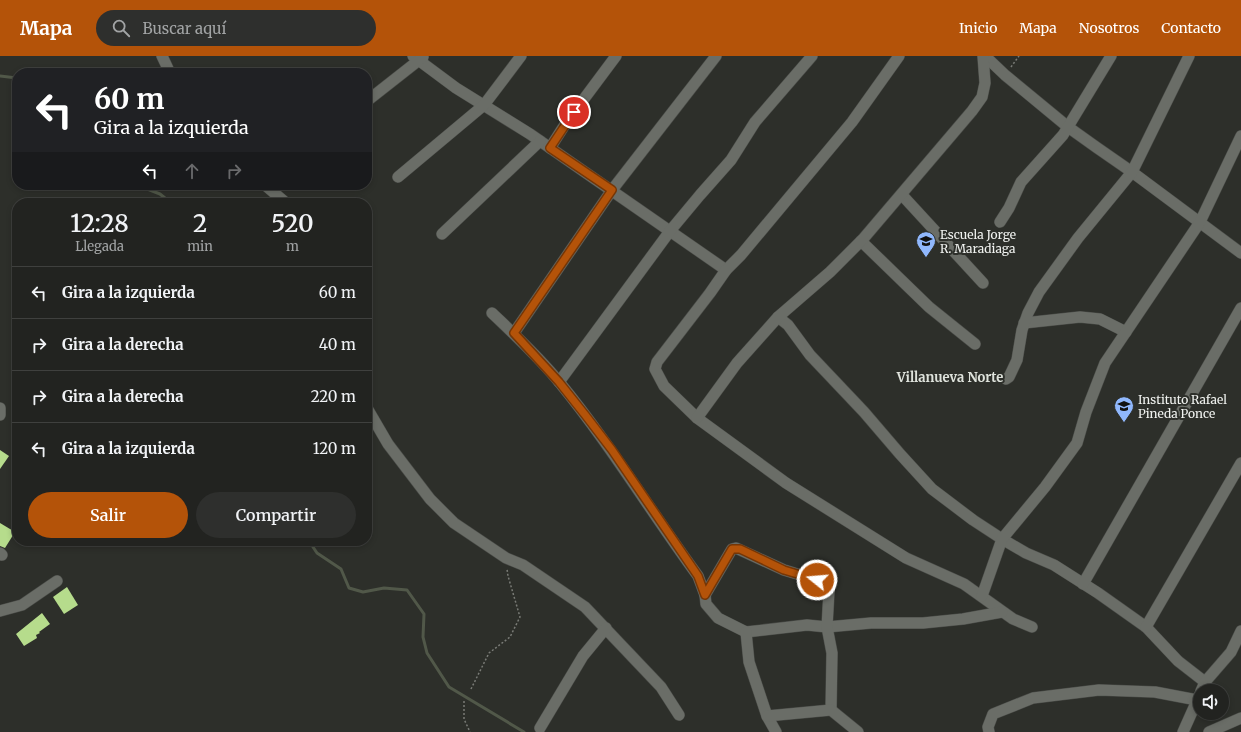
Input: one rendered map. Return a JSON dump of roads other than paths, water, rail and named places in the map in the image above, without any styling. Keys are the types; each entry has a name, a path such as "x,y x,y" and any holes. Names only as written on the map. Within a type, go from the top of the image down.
{"street":[{"path":"162,56 168,68"},
{"path":"398,177 484,105 521,56"},
{"path":"550,148 566,123 616,56"},
{"path":"514,333 612,190 716,56"},
{"path":"559,382 670,231 731,160 755,122 812,56"},
{"path":"899,56 852,122 741,255 726,270 657,362 655,369 664,386 697,418 786,483 906,558 964,584 1013,619 1032,627"},
{"path":"697,418 737,363 778,317 830,272 861,241 902,195 972,110 982,97 985,83 984,56"},
{"path":"984,56 1068,127 1132,172 1241,253"},
{"path":"1000,222 1022,182 1068,127 1111,56"},
{"path":"1006,379 1017,360 1024,323 1039,292 1078,238 1132,172 1189,56"},
{"path":"372,97 419,57 456,88 540,141 726,270"},
{"path":"982,596 1002,539 1045,487 1077,443 1086,412 1106,363 1200,222 1241,136"},
{"path":"442,234 540,141"},
{"path":"271,190 280,198"},
{"path":"902,195 983,282"},
{"path":"861,241 929,307 975,344"},
{"path":"1083,584 1241,308"},
{"path":"492,313 514,333 559,382 612,450 698,576 705,595 706,604 718,618 746,632 806,625 827,627 871,623 923,623 963,619 1002,612"},
{"path":"778,317 788,325 810,355 864,412 932,489 973,520 1002,539 1026,553 1054,565 1146,627 1178,661 1195,684"},
{"path":"1024,323 1080,317 1100,319 1126,332"},
{"path":"0,408 0,415"},
{"path":"372,417 388,444 430,499 454,523 506,558 523,565 585,607 662,687 679,715"},
{"path":"1146,627 1241,463"},
{"path":"705,595 732,549 740,549 784,570 827,584 829,591 827,627 832,653 831,710"},
{"path":"0,611 22,605 57,581"},
{"path":"540,728 583,656 606,628"},
{"path":"1207,684 1231,652 1241,631"},
{"path":"746,632 749,662 767,716 776,732"},
{"path":"989,732 988,727 993,714 1033,698 1099,690 1193,692"},
{"path":"767,716 831,710 858,732"},
{"path":"1183,732 1193,710"},
{"path":"1209,732 1241,718"}],"waterway":[{"path":"0,76 12,77"},
{"path":"150,190 160,194 165,198"},
{"path":"312,546 317,553 341,569 349,588 363,592 384,588 407,590 424,614 423,637 427,653 449,687 524,732"}],"place":[{"name":"Escuela Jorge R. Maradiaga","path":"926,258"},
{"name":"Instituto Rafael Pineda Ponce","path":"1124,423"}],"district":[{"name":"Villanueva Norte","path":"950,377"}]}
